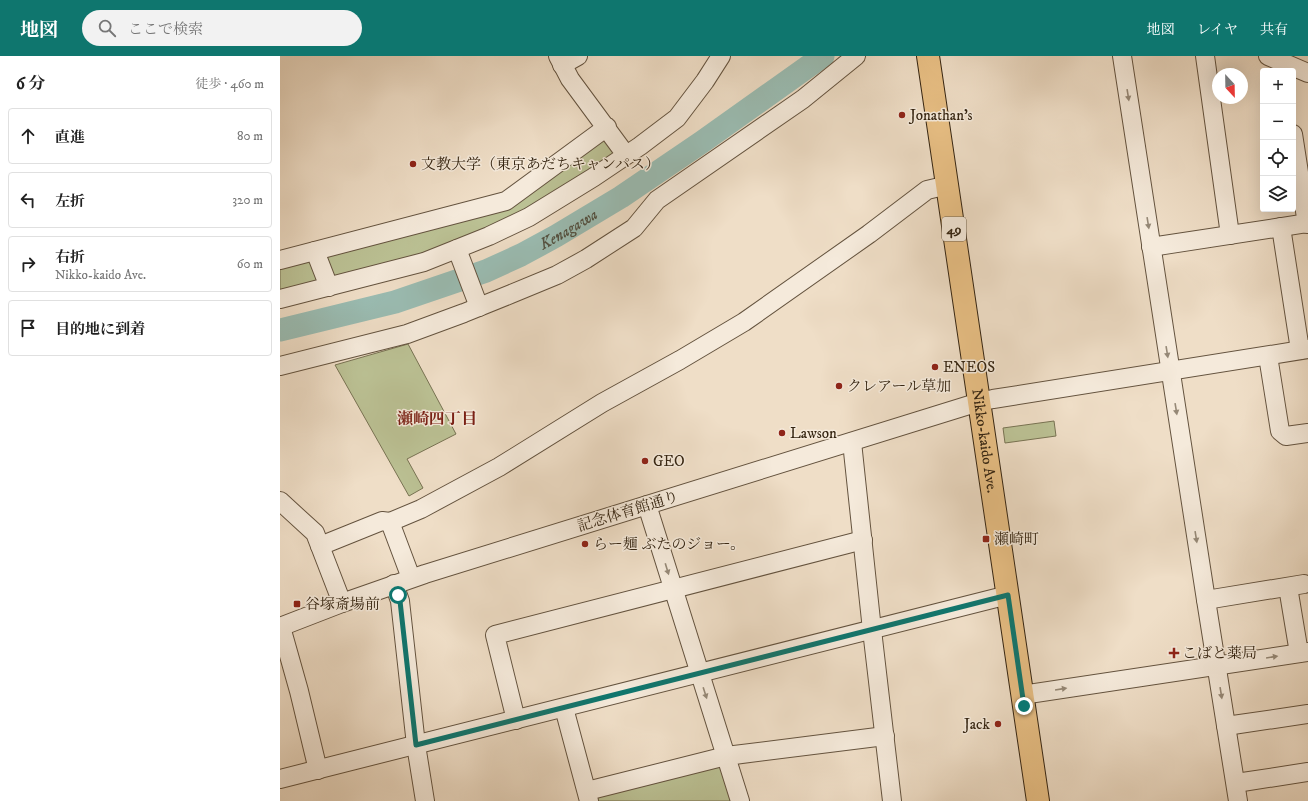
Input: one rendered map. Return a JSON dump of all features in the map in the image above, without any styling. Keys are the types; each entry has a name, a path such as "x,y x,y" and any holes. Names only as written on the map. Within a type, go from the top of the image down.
{"main road":[{"name":"Nikko-kaido Ave.","path":"928,56 1038,801"}],"street":[{"path":"578,56 560,61 570,79 607,127 626,155"},
{"path":"280,299 458,253 489,236 530,217 645,143 677,118 705,81 721,56"},
{"path":"280,366 407,334 557,275 586,259 634,228 657,200 803,99 856,56"},
{"path":"1122,56 1238,801"},
{"path":"1205,56 1230,235"},
{"path":"280,260 506,200 607,127"},
{"path":"1151,247 1307,223 1294,140"},
{"path":"320,546 382,521 390,522 421,509 499,467 602,404 744,322 869,234 928,190 948,185"},
{"path":"1281,227 1304,350"},
{"path":"315,251 329,287"},
{"path":"458,253 478,305"},
{"name":"記念体育館通り","path":"281,627 411,578 979,402 1170,370 1304,350"},
{"path":"1268,356 1280,431 1286,436 1308,433"},
{"path":"852,442 892,801"},
{"path":"280,501 315,533 342,603"},
{"path":"647,505 740,801"},
{"path":"390,522 411,578"},
{"path":"516,720 494,635 863,540"},
{"path":"394,584 400,601 416,745 425,801"},
{"path":"1022,695 1304,652 1296,585 1206,600"},
{"path":"280,779 1008,595"},
{"path":"281,627 299,691 318,770"},
{"path":"564,708 588,796 726,756 885,736"},
{"path":"1226,726 1308,714"},
{"path":"1236,782 1308,772"}],"green space":[{"path":"598,139 606,141 614,153 524,213 414,258 280,292 280,262 507,204"},
{"path":"408,344 456,434 407,459 423,488 409,496 335,365"},
{"path":"1054,421 1056,436 1005,443 1003,428"},
{"path":"723,765 734,801 598,801 597,795"}],"waterway":[{"name":"Kenagawa","path":"280,330 395,302 486,271 521,255 621,197 702,142 823,56"}],"place":[{"name":"Jonathan's","path":"902,115"},
{"name":"文教大学（東京あだちキャンパス）","path":"413,164"},
{"name":"ENEOS","path":"935,367"},
{"name":"クレアール草加","path":"839,386"},
{"name":"Lawson","path":"782,433"},
{"name":"GEO","path":"645,461"},
{"name":"瀬崎町","path":"986,539"},
{"name":"らー麺 ぶたのジョー。","path":"585,544"},
{"name":"谷塚斎場前","path":"297,604"},
{"name":"こばと薬局","path":"1174,653"},
{"name":"Jack","path":"998,724"}],"district":[{"name":"瀬崎四丁目","path":"437,418"}],"route":[{"path":"398,595 400,601 416,745 1008,595 1024,706"}]}
